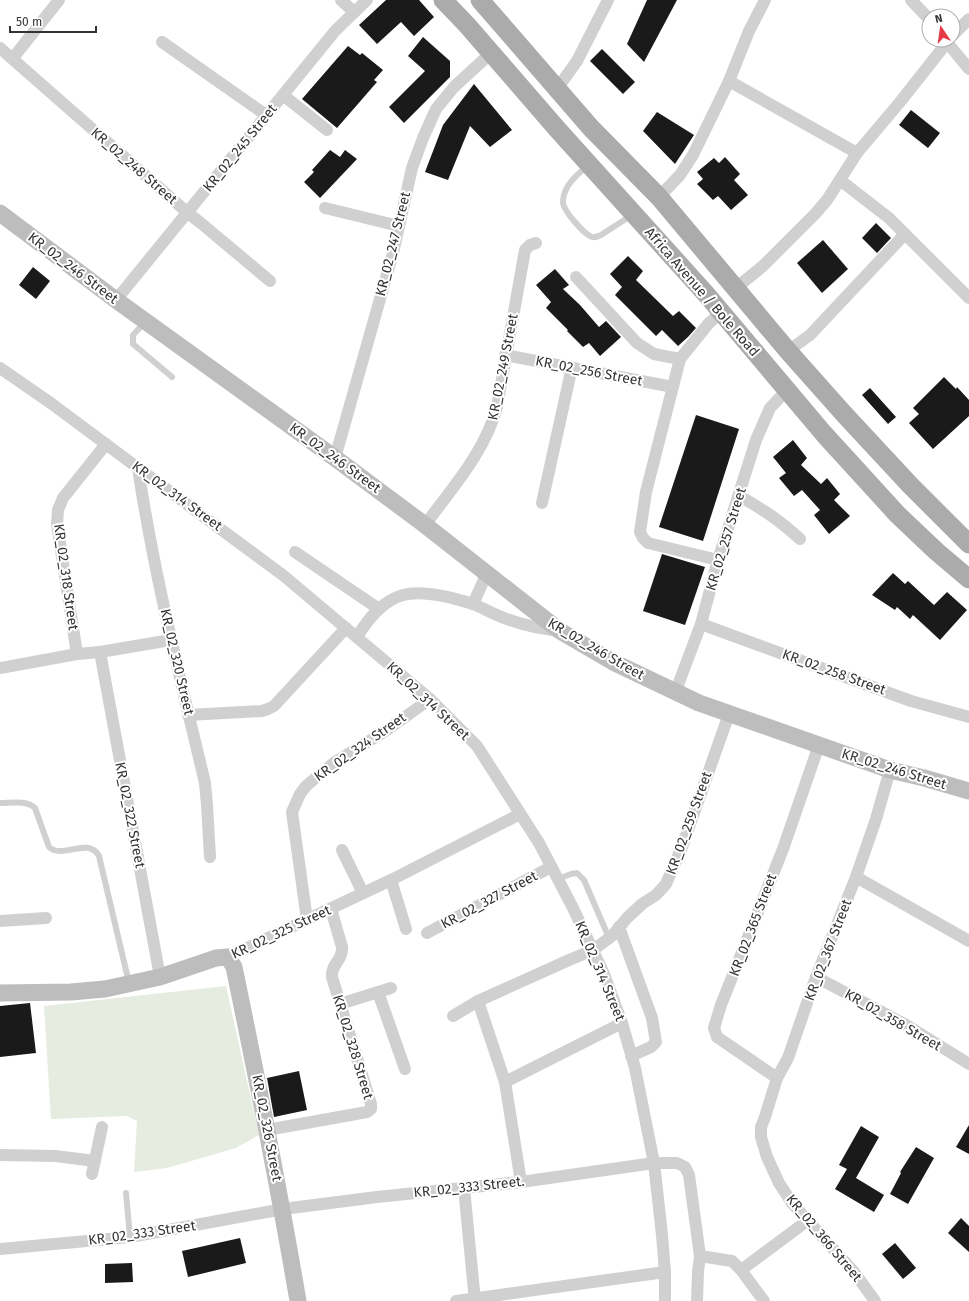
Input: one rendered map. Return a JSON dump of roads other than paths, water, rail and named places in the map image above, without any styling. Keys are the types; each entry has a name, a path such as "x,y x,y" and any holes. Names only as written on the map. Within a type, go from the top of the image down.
{"main road":[{"name":"Africa Avenue / Bole Road","path":"443,0 467,25 538,108 722,312 824,434 897,514 969,579"},
{"name":"Africa Avenue / Bole Road","path":"489,3 519,47 591,128 659,197 788,351 910,485 969,544"}],"street":[{"path":"12,58 59,0"},
{"path":"341,0 354,12"},
{"name":"KR_02_245 Street","path":"116,300 335,31 367,0"},
{"path":"557,89 577,61 608,0"},
{"path":"659,197 680,175 692,155 729,81 752,24 765,0"},
{"path":"911,0 921,11"},
{"path":"961,27 969,19"},
{"path":"162,42 266,115"},
{"name":"KR_02_248 Street","path":"0,48 188,213 270,281"},
{"path":"736,288 763,266 810,220 827,200 857,153 908,92 941,48"},
{"path":"954,48 969,69"},
{"name":"KR_02_247 Street","path":"334,458 393,253 412,168 423,138 436,109 454,87 491,53"},
{"path":"729,81 857,153"},
{"path":"283,95 327,130"},
{"path":"840,180 879,209 969,298"},
{"path":"325,208 399,226"},
{"name":"KR_02_246 Street","path":"0,213 116,300 425,525 487,573 502,587 560,631 613,662 675,693 729,714 890,770 924,778 969,792"},
{"path":"788,351 810,335 905,234"},
{"name":"KR_02_249 Street","path":"425,525 478,453 492,424 497,407 505,355 525,250 530,245 536,243"},
{"path":"576,277 637,343 654,354 680,359"},
{"path":"718,560 648,543 640,532 646,492 680,359 709,323 722,312"},
{"name":"KR_02_256 Street","path":"505,355 673,387"},
{"path":"542,503 572,367"},
{"name":"KR_02_314 Street","path":"1,369 52,404 284,576 430,699 477,746 539,843 558,879 604,974 622,1023 631,1056 654,1163 661,1215 665,1272 665,1301"},
{"name":"KR_02_257 Street","path":"675,693 701,624 718,560 756,440 770,408 787,390"},
{"name":"KR_02_318 Street","path":"77,654 57,524 58,510 67,492 106,444"},
{"name":"KR_02_320 Street","path":"138,468 143,504 171,640 205,782 208,805 210,857"},
{"path":"739,496 770,514 800,538"},
{"path":"295,552 379,609"},
{"path":"473,604 487,573"},
{"path":"357,637 365,624 379,609 398,597 414,594 430,595 473,604 504,618 544,630 560,631"},
{"name":"KR_02_258 Street","path":"701,624 911,701 969,717"},
{"path":"188,715 268,709 274,706 346,628"},
{"path":"0,668 77,654 100,652 171,640"},
{"name":"KR_02_322 Street","path":"100,652 160,977"},
{"name":"KR_02_324 Street","path":"307,920 292,812 300,794 306,786 335,762 387,730 430,699"},
{"name":"KR_02_259 Street","path":"453,1016 478,1001 593,950 612,936 626,918 642,904 656,895 666,884 682,847 729,714"},
{"name":"KR_02_365 Street","path":"777,1078 717,1037 714,1028 721,1005 800,802 820,745"},
{"name":"KR_02_367 Street","path":"761,1128 777,1078 788,1058 816,977 856,876 876,819 890,770"},
{"name":"KR_02_325 Street","path":"0,993 71,992 105,989 160,977 216,958 228,957 391,880 520,814"},
{"path":"342,850 363,893"},
{"name":"KR_02_327 Street","path":"427,933 551,868"},
{"path":"856,876 969,941"},
{"path":"391,880 406,929"},
{"name":"KR_02_328 Street","path":"267,1130 367,1112 371,1109 371,1104 332,977 334,966 341,958 342,948 331,909"},
{"path":"0,921 46,918"},
{"path":"619,927 652,1018 656,1042 651,1047 631,1056"},
{"name":"KR_02_326 Street","path":"228,957 234,967 283,1209 298,1301"},
{"name":"KR_02_358 Street","path":"816,977 908,1026 969,1064"},
{"path":"340,1004 391,988"},
{"path":"378,992 405,1069"},
{"path":"478,1001 504,1082 521,1182"},
{"path":"504,1082 622,1023"},
{"path":"92,1174 102,1127"},
{"name":"KR_02_366 Street","path":"761,1128 761,1137 767,1157 779,1183 792,1203 854,1272 875,1301"},
{"path":"0,1155 55,1156 95,1162"},
{"name":"KR_02_333 Street.","path":"283,1209 377,1197 521,1182 654,1163 676,1163 685,1167 689,1175 700,1256"},
{"path":"464,1188 475,1300"},
{"name":"KR_02_333 Street","path":"0,1249 130,1237 283,1209"},
{"path":"741,1270 807,1221"},
{"path":"697,1301 700,1256 732,1261 741,1270 764,1301"},
{"path":"456,1301 475,1300 665,1272"}],"lane":[{"path":"589,164 571,181 562,200 563,205 577,225 592,237 596,237 633,214"},
{"path":"146,321 133,335 133,344 172,376"},
{"path":"0,803 31,804 35,808 49,847 52,850 59,851 90,847 96,850 99,856 130,984"},
{"path":"558,879 577,873 584,880 609,938"},
{"path":"126,1193 130,1237"}]}
